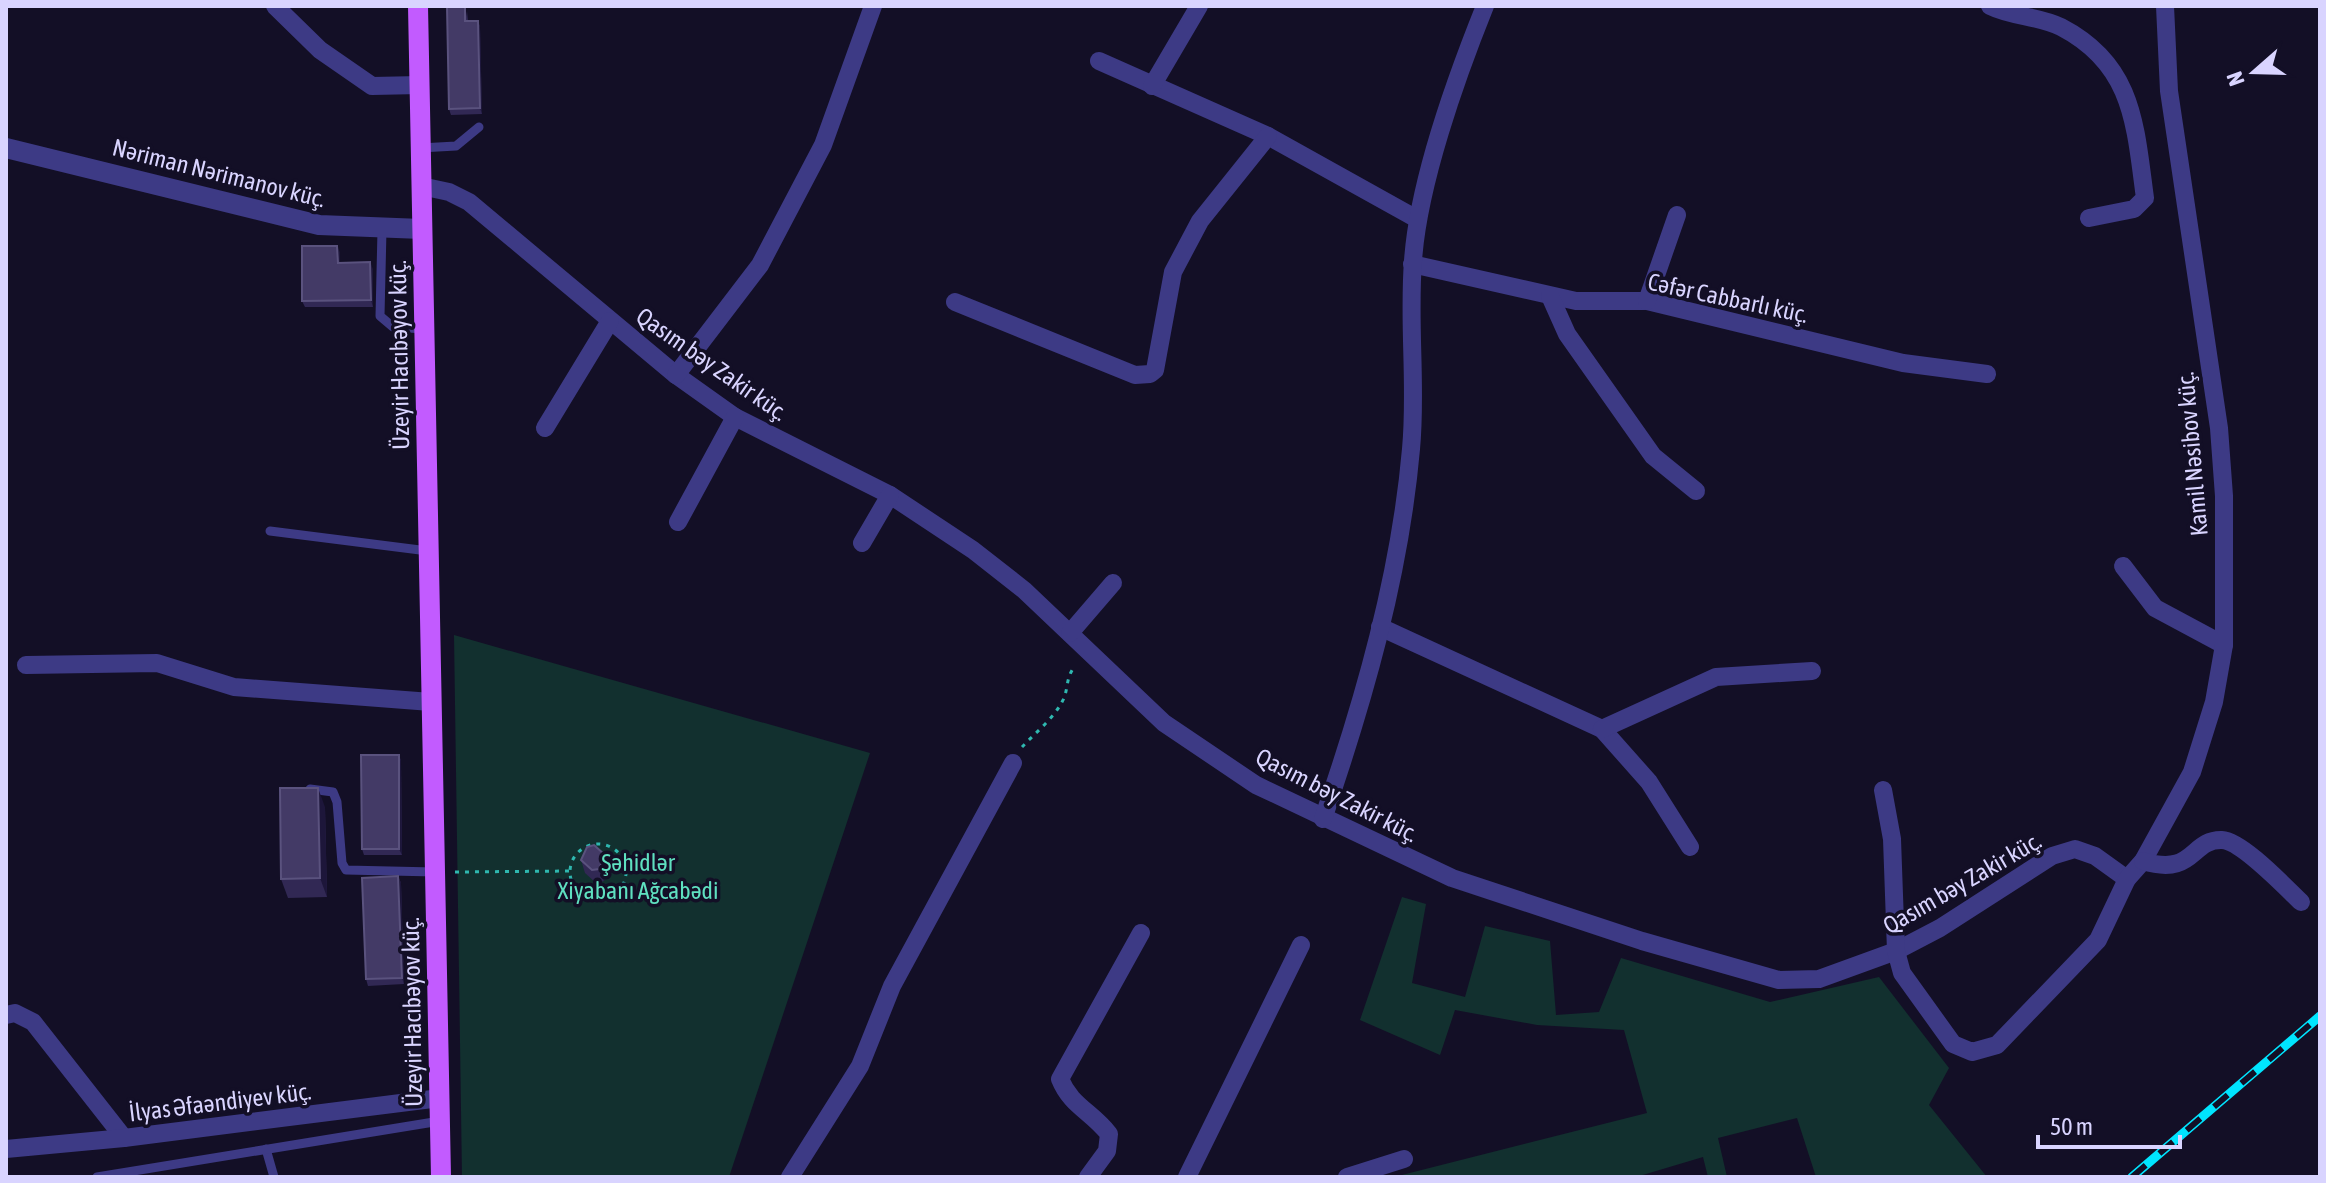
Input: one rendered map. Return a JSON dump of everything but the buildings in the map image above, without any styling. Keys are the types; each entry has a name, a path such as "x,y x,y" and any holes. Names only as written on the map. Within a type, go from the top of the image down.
{"main road":[{"name":"Üzeyir Hacıbəyov küç.","path":"418,6 441,1177"}],"street":[{"path":"275,6 320,50 372,86 420,85"},
{"path":"676,375 760,265 823,145 873,6"},
{"path":"1152,86 1199,6"},
{"path":"1323,819 1356,724 1380,627 1411,450 1412,264 1417,219 1446,115 1485,6"},
{"path":"1990,6 2059,26 2101,53 2125,87 2136,128 2145,198 2134,209 2089,218"},
{"name":"Kamil Nəsibov küç.","path":"1896,951 1902,973 1953,1044 1972,1052 1997,1045 2098,940 2127,879 2143,861 2192,772 2214,702 2224,645 2224,496 2219,428 2171,105 2165,6"},
{"path":"1099,61 1268,136 1417,219"},
{"path":"955,302 1135,375 1150,374 1155,370 1173,272 1200,221 1268,136"},
{"name":"Nəriman Nərimanov küç.","path":"6,148 319,225 382,230 422,229"},
{"name":"Qasım bəy Zakir küç.","path":"421,186 449,192 469,202 676,375 735,417 890,495 973,550 1070,633 1164,723 1256,785 1452,878 1642,941 1779,980 1819,979 1896,951 1940,928 2052,856 2075,849 2095,856 2127,879"},
{"path":"1647,301 1677,215"},
{"name":"Cəfər Cabbarlı küç.","path":"1412,264 1576,301 1647,301 1903,363 1987,374"},
{"path":"1550,296 1567,334 1653,456 1696,491"},
{"path":"545,428 610,321"},
{"path":"678,522 735,417"},
{"path":"862,543 890,495"},
{"path":"2123,566 2155,608 2224,645"},
{"path":"1070,633 1113,583"},
{"path":"1380,627 1602,729 1649,782 1690,847"},
{"path":"26,665 157,663 234,687 431,702"},
{"path":"1602,729 1716,677 1812,671"},
{"path":"790,1177 860,1066 892,986 1013,763"},
{"path":"1883,790 1892,839 1896,951"},
{"path":"2143,861 2164,868 2177,866 2212,842 2223,840 2237,846 2301,902"},
{"path":"1088,1177 1107,1151 1109,1134 1095,1117 1067,1098 1060,1079 1141,933"},
{"path":"1187,1177 1301,945"},
{"path":"6,1015 15,1013 33,1022 124,1138"},
{"name":"İlyas Əfaəndiyev küç.","path":"6,1149 124,1138 440,1098"},
{"path":"1347,1177 1404,1159"}],"lane":[{"path":"420,148 456,146 479,127"},
{"path":"382,230 380,316 393,327 424,329"},
{"path":"270,531 428,551"},
{"path":"294,790 325,789 333,792 337,802 342,863 346,870 435,872"},
{"path":"97,1177 440,1121"},
{"path":"266,1149 274,1177"}],"path":[{"path":"1013,763 1022,747 1059,708 1065,698 1069,672 1088,651"},
{"path":"596,844 619,853 625,868 623,884 603,899 580,893 570,871 575,855 596,844"},
{"path":"435,872 570,871"}],"green space":[{"name":"Şəhidlər Xiyabanı Ağcabədi","path":"454,635 870,753 729,1177 462,1177"},
{"path":"1402,897 1426,904 1412,983 1465,997 1485,926 1550,941 1556,1015 1599,1012 1621,958 1770,1002 1879,977 1949,1068 1929,1105 1987,1177 1816,1177 1797,1118 1718,1138 1727,1177 1708,1177 1703,1157 1636,1177 1394,1177 1647,1113 1624,1030 1537,1025 1455,1010 1440,1055 1360,1020"}],"railway":[{"path":"2132,1177 2320,1016"}]}
